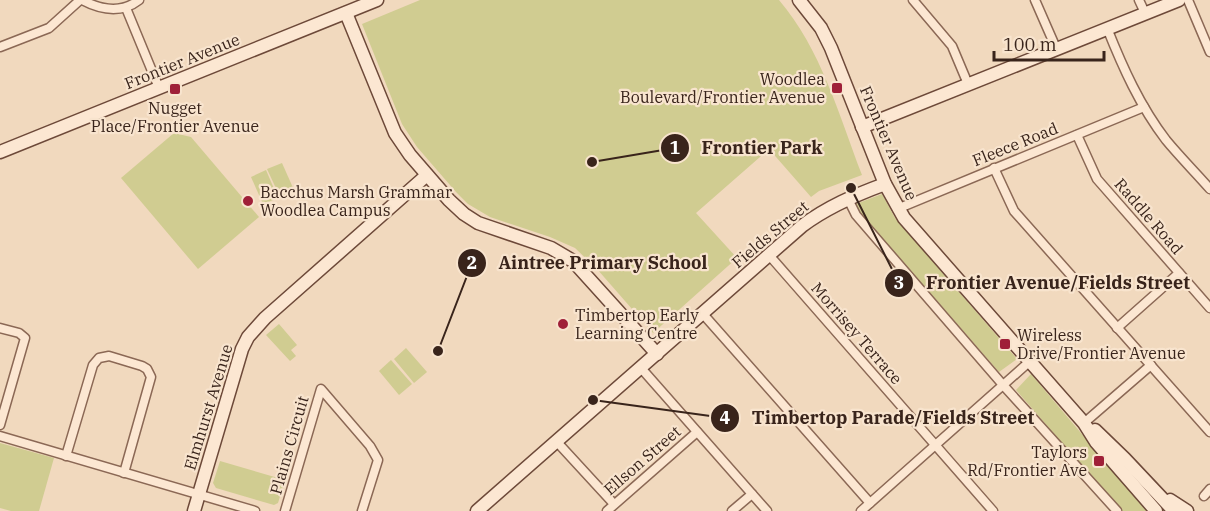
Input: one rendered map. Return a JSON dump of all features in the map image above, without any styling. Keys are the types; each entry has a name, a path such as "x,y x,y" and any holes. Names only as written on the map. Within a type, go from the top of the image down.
{"street":[{"path":"0,47 49,28 81,0 97,8 117,9 126,8 139,0"},
{"name":"Frontier Avenue","path":"0,152 377,0"},
{"name":"Frontier Avenue","path":"800,0 821,28 831,48 885,184 897,208 909,225 1084,423 1096,442 1156,511"},
{"path":"913,0 952,46 968,84"},
{"path":"1035,0 1056,48"},
{"path":"1139,0 1145,13"},
{"path":"862,127 1179,0"},
{"path":"1188,0 1210,52"},
{"path":"126,8 159,88"},
{"path":"346,13 395,133 427,175 450,200 471,218 494,229 551,248 573,261 657,354"},
{"path":"1107,28 1125,71 1144,107 1168,142 1210,189"},
{"name":"Fleece Road","path":"897,208 1144,107"},
{"name":"Raddle Road","path":"1077,135 1097,179 1210,308"},
{"path":"994,168 1014,211 1210,432"},
{"name":"Elmhurst Avenue","path":"194,511 242,349 248,338 265,318 387,213 427,175"},
{"name":"Fields Street","path":"477,511 812,218 823,210 885,184"},
{"path":"848,199 855,215 1003,385 1117,511"},
{"name":"Morrisey Terrace","path":"769,255 993,511"},
{"path":"1117,328 1179,273"},
{"path":"703,314 870,503"},
{"path":"0,328 19,333 26,338 0,425"},
{"path":"66,456 95,362 106,356 131,363 147,369 151,380 124,473"},
{"path":"861,511 1029,362"},
{"path":"1084,423 1151,366"},
{"path":"641,368 767,511"},
{"name":"Plains Circuit","path":"285,511 321,389 370,446 378,460 362,511"},
{"name":"Frontier Avenue","path":"1084,423 1101,435 1174,511"},
{"name":"Ellson Street","path":"607,511 697,432"},
{"path":"0,436 255,511"},
{"path":"557,442 614,504"},
{"path":"1148,483 1187,511"},
{"name":"Fields Street","path":"483,511 498,494"},
{"path":"732,511 752,494"}],"shaded area":[{"path":"420,0 779,0 794,19 818,61 862,175 819,191 811,197 769,149 696,213 737,258 653,333 597,269 575,248 490,217 468,204 417,147 402,124 362,24"},
{"path":"174,133 191,137 259,217 198,269 121,178"},
{"path":"282,163 294,190 280,197 267,169"},
{"path":"266,170 278,198 263,204 251,177"},
{"path":"882,194 895,218 1017,359 999,372 862,215 856,204"},
{"path":"279,324 297,345 291,350 296,356 290,361 266,335"},
{"path":"406,348 427,372 414,383 394,359"},
{"path":"391,360 412,384 399,395 379,371"},
{"path":"1031,374 1147,511 1121,511 1016,390"},
{"path":"0,443 54,458 39,511 11,511 0,508"},
{"path":"220,461 285,480 278,503 274,505 216,488 213,483"}],"place":[{"name":"Woodlea Boulevard/Frontier Avenue","path":"837,88"},
{"name":"Nugget Place/Frontier Avenue","path":"175,89"},
{"name":"Frontier Park","path":"592,162"},
{"name":"Frontier Avenue/Fields Street","path":"851,188"},
{"name":"Bacchus Marsh Grammar Woodlea Campus","path":"248,201"},
{"name":"Timbertop Early Learning Centre","path":"563,324"},
{"name":"Wireless Drive/Frontier Avenue","path":"1005,344"},
{"name":"Aintree Primary School","path":"438,351"},
{"name":"Timbertop Parade/Fields Street","path":"593,400"},
{"name":"Taylors Rd/Frontier Ave","path":"1099,461"}]}
